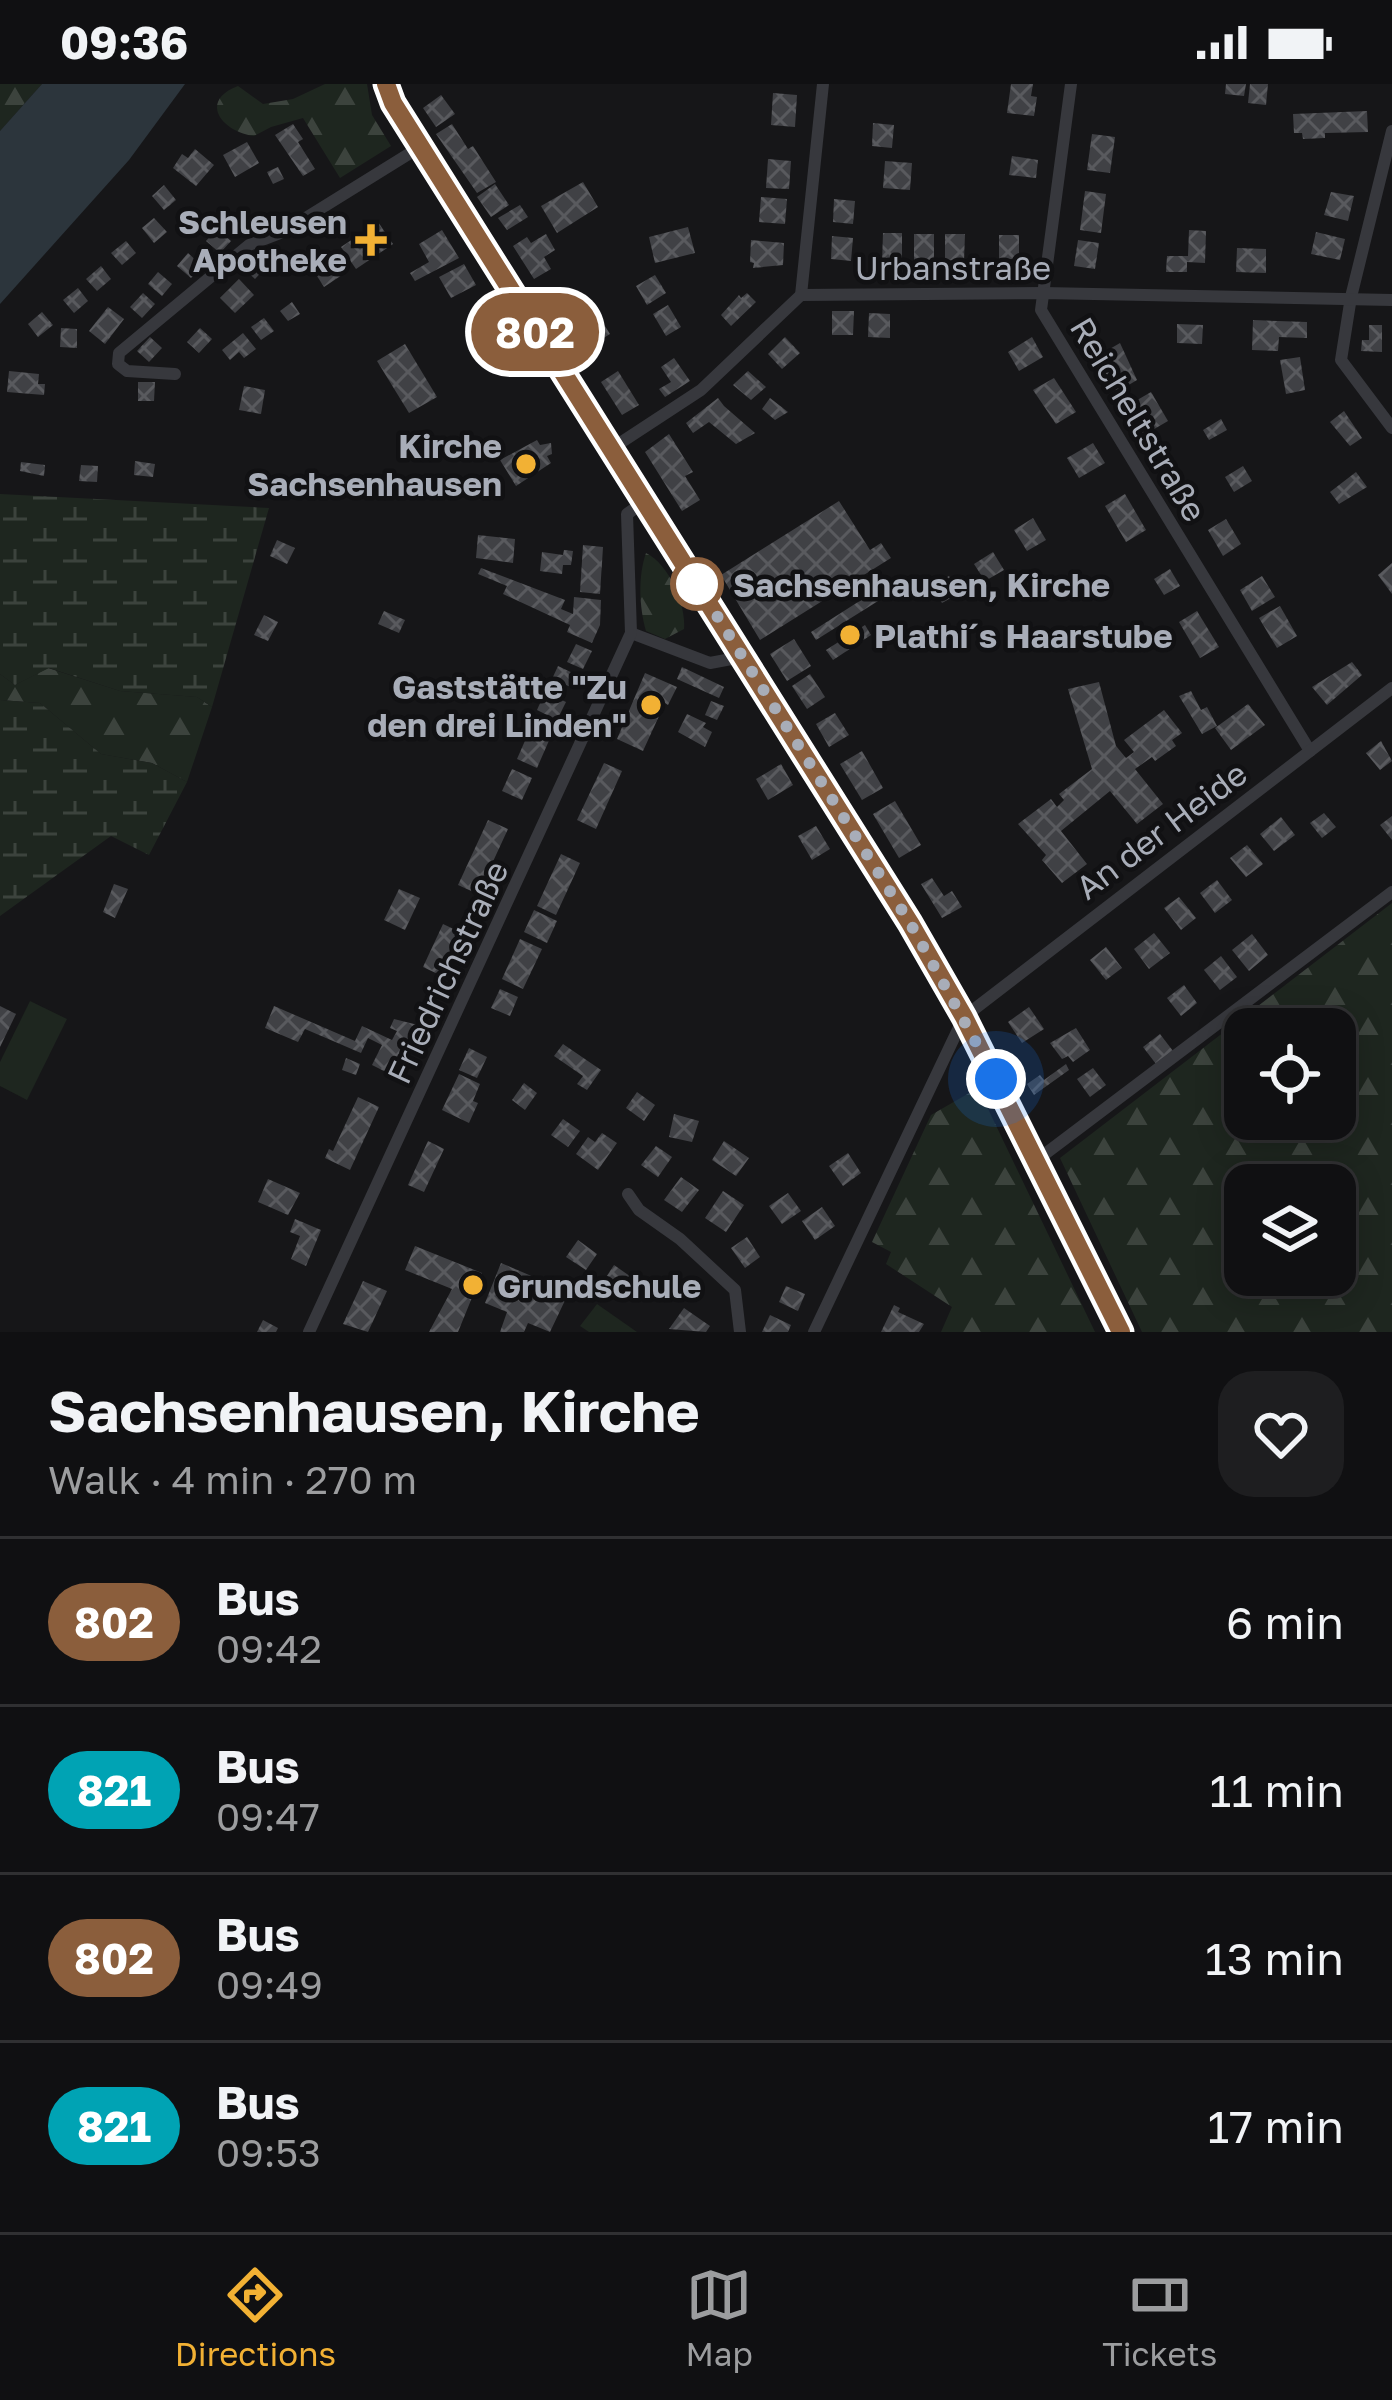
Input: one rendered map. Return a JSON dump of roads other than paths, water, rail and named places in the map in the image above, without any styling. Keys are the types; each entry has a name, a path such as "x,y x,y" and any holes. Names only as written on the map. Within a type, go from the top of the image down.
{"main road":[{"path":"386,84 420,147 910,923 964,1017 1121,1332"}],"street":[{"path":"610,449 701,390 801,295 823,84"},
{"name":"Reicheltstraße","path":"1071,84 1041,310 1310,751"},
{"path":"1392,131 1351,297 1341,360 1392,428"},
{"path":"175,374 127,371 118,364 119,353 249,245 283,232 420,147"},
{"name":"Urbanstraße","path":"801,295 1043,293 1392,300"},
{"name":"Friedrichstraße","path":"309,1332 632,633 627,514 644,502"},
{"path":"632,633 710,663 742,657"},
{"name":"An der Heide","path":"964,1017 1392,688"},
{"path":"1036,1160 1392,892"},
{"path":"814,1332 964,1017"},
{"path":"628,1194 638,1210 680,1239 735,1290 740,1332"}],"place":[{"name":"Schleusen Apotheke","path":"371,240"},
{"name":"Kirche Sachsenhausen","path":"526,464"},
{"name":"Sachsenhausen, Kirche","path":"697,584"},
{"name":"Plathi´s Haarstube","path":"850,635"},
{"name":"Gaststätte \"Zu den drei Linden\"","path":"651,705"},
{"name":"Grundschule","path":"473,1285"}]}
